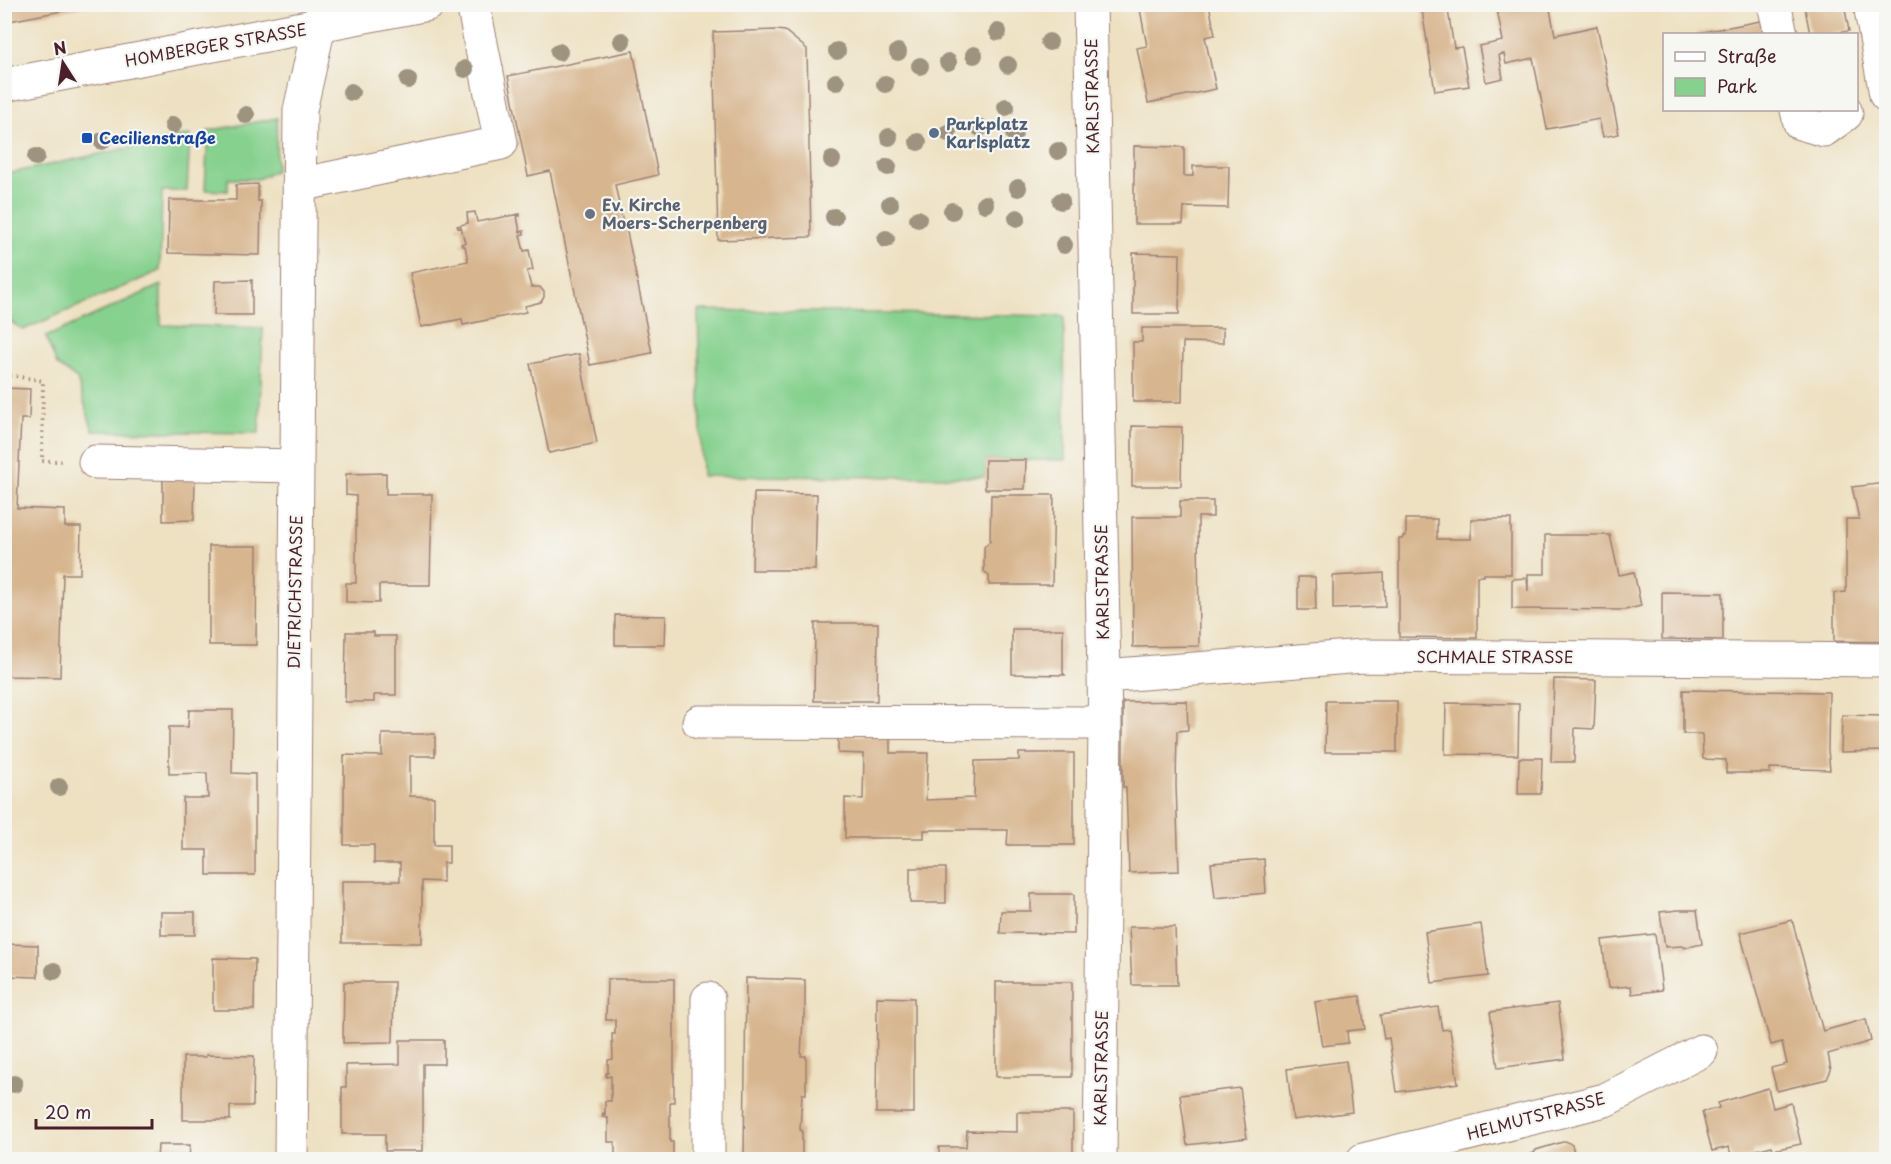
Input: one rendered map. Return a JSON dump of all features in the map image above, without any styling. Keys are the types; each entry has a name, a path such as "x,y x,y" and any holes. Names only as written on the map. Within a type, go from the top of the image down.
{"street":[{"name":"HOMBERGER STRASSE","path":"4,85 321,15 428,4"},
{"path":"299,185 501,142 473,4"},
{"name":"KARLSTRASSE","path":"1090,4 1105,723 1100,1160"},
{"path":"1774,4 1781,33"},
{"path":"1870,4 1882,42 1887,94"},
{"name":"DIETRICHSTRASSE","path":"291,1160 300,110 321,15"},
{"path":"1797,111 1800,123 1824,130 1846,114 1845,111"},
{"path":"95,462 296,466"},
{"name":"SCHMALE STRASSE","path":"1104,676 1363,656 1887,660"},
{"path":"699,722 1105,723"},
{"path":"708,999 708,1160"},
{"name":"HELMUTSTRASSE","path":"1363,1160 1605,1100 1701,1051"}],"path":[{"path":"4,374 42,381 42,461 95,462"}],"green space":[{"path":"277,118 276,170 258,179 228,179 228,191 205,190 208,131"},
{"path":"190,135 187,191 162,191 160,271 23,330 5,318 5,174"},
{"path":"161,285 161,325 263,328 259,433 93,431 77,379 57,365 46,337"},
{"path":"698,310 1064,316 1065,460 986,460 985,477 702,476"}],"building":[{"path":"4,4 88,4 88,6 4,22"},
{"path":"1139,4 1209,4 1215,35 1205,37 1216,89 1148,103 1137,48 1147,46"},
{"path":"1421,4 1447,4 1454,48 1462,47 1469,86 1435,91"},
{"path":"1496,4 1549,4 1555,35 1597,26 1619,134 1603,137 1599,119 1547,129 1533,58 1506,64 1504,54 1499,55 1503,78 1486,82 1479,46 1503,41"},
{"path":"1804,4 1844,4 1849,31 1810,33"},
{"path":"1761,21 1763,33 1697,33"},
{"path":"785,31 807,49 811,237 718,240 713,32"},
{"name":"Ev. Kirche Moers-Scherpenberg","path":"633,51 658,175 615,185 652,353 590,365 550,171 528,176 508,76"},
{"path":"1134,146 1184,147 1184,176 1193,176 1193,166 1229,166 1228,208 1184,207 1183,224 1134,224"},
{"path":"258,184 258,201 261,201 260,255 168,253 169,200 236,200 236,185"},
{"path":"475,212 477,222 520,214 517,216 520,232 524,231 524,234 520,235 524,251 529,250 533,270 527,271 531,287 540,287 544,292 544,297 541,302 525,306 526,312 463,325 462,319 421,327 410,273 468,261 465,246 461,244 465,243 461,227 457,226 468,223 467,213"},
{"path":"1133,253 1180,254 1179,314 1133,314"},
{"path":"252,280 252,315 214,315 215,281"},
{"path":"1142,328 1223,328 1223,343 1183,342 1182,402 1133,402 1133,342 1142,342"},
{"path":"579,354 597,443 549,453 530,364"},
{"path":"4,388 30,389 29,419 21,419 17,508 65,510 65,527 81,527 80,574 63,574 60,677 4,676"},
{"path":"1132,426 1182,427 1181,486 1132,486"},
{"path":"985,460 1026,460 1025,489 985,489"},
{"path":"386,473 386,494 432,494 430,585 379,585 379,603 346,602 346,583 356,583 356,496 346,495 346,474"},
{"path":"163,477 195,478 194,520 163,521"},
{"path":"1886,483 1886,642 1834,641 1834,593 1846,592 1846,519 1859,519 1852,487"},
{"path":"754,493 817,494 815,570 752,570"},
{"path":"991,495 1054,495 1052,585 989,585 989,576 984,571 984,547 990,541"},
{"path":"1180,501 1213,501 1213,517 1198,517 1199,646 1133,647 1132,517 1180,517"},
{"path":"1406,519 1437,519 1437,539 1471,539 1471,519 1511,519 1511,574 1477,576 1477,638 1399,637 1399,539 1406,536"},
{"path":"1545,535 1610,535 1619,575 1634,572 1641,606 1625,610 1512,609 1512,579 1527,578 1528,591 1528,574 1545,574"},
{"path":"209,546 257,546 256,645 209,645"},
{"path":"1384,573 1385,607 1333,609 1333,576"},
{"path":"1298,577 1315,577 1316,610 1298,610"},
{"path":"1662,592 1723,593 1723,640 1662,639"},
{"path":"615,615 666,616 665,645 615,645"},
{"path":"815,623 878,623 877,701 814,701"},
{"path":"1012,629 1063,629 1063,673 1065,675 1012,674"},
{"path":"346,632 374,632 374,636 396,636 396,695 374,695 374,702 345,702"},
{"path":"1554,679 1596,680 1594,729 1575,728 1574,762 1551,762"},
{"path":"1683,690 1829,692 1830,770 1770,768 1770,773 1726,773 1726,760 1703,759 1702,734 1683,734"},
{"path":"1187,701 1188,730 1177,731 1179,871 1129,873 1126,787 1123,787 1123,702"},
{"path":"1326,701 1397,701 1397,752 1325,752"},
{"path":"1446,703 1519,704 1518,755 1445,754"},
{"path":"1883,705 1886,705 1886,751 1841,752 1842,715 1883,716"},
{"path":"189,710 233,710 232,773 255,774 255,875 207,875 207,850 183,850 183,798 208,798 207,773 169,774 169,727 188,727"},
{"path":"382,734 435,734 435,756 410,756 410,796 434,797 434,845 449,845 449,863 443,863 443,882 422,881 422,943 342,943 342,881 400,881 400,863 374,863 374,845 344,845 344,755 382,756"},
{"path":"838,735 890,736 890,753 928,753 926,800 974,798 975,761 1019,760 1019,753 1074,753 1074,845 1007,845 1008,830 924,830 924,838 845,838 845,798 863,799 864,754 838,753"},
{"path":"1519,758 1542,758 1541,794 1518,794"},
{"path":"1264,859 1266,893 1215,898 1211,863"},
{"path":"910,868 946,868 946,903 910,903"},
{"path":"1031,894 1074,894 1074,934 1000,933 1001,911 1031,911"},
{"path":"1697,910 1702,944 1684,948 1683,946 1665,947 1660,912"},
{"path":"161,912 195,912 195,935 161,935"},
{"path":"1792,920 1823,1031 1866,1019 1871,1041 1828,1054 1831,1070 1827,1079 1777,1091 1771,1068 1787,1064 1782,1042 1771,1045 1740,933"},
{"path":"1481,924 1488,976 1432,983 1425,932"},
{"path":"1129,927 1175,927 1177,985 1132,985"},
{"path":"1655,934 1662,990 1632,994 1631,986 1608,988 1602,940"},
{"path":"6,944 38,945 38,977 5,976"},
{"path":"213,958 255,959 254,1010 213,1010"},
{"path":"746,978 805,980 805,1018 803,1018 801,1056 806,1056 806,1094 802,1094 800,1130 802,1130 802,1154 800,1160 744,1160"},
{"path":"607,979 674,979 674,1102 670,1102 670,1142 673,1142 673,1160 615,1160 615,1142 608,1142 608,1118 602,1117 603,1113 605,1114 605,1101 611,1101 611,1076 606,1077 606,1073 608,1073 608,1060 613,1059 612,1034 615,1034 615,1020 606,1020"},
{"path":"344,982 394,982 393,1042 343,1043"},
{"path":"996,982 1072,982 1072,1077 996,1077"},
{"path":"1360,996 1365,1029 1347,1031 1348,1043 1322,1046 1315,1002"},
{"path":"877,997 914,998 914,1113 876,1113"},
{"path":"1558,1003 1565,1059 1498,1068 1490,1012"},
{"path":"1438,1007 1442,1030 1450,1029 1458,1083 1397,1092 1389,1038 1384,1039 1380,1015"},
{"path":"400,1040 444,1040 444,1064 423,1064 423,1151 385,1151 385,1134 342,1134 342,1087 346,1087 346,1065 400,1064"},
{"path":"206,1055 254,1056 253,1106 230,1106 230,1120 183,1120 183,1057 206,1057"},
{"path":"1346,1061 1352,1112 1293,1120 1287,1069"},
{"path":"1240,1088 1247,1138 1187,1145 1180,1095"},
{"path":"1768,1088 1773,1108 1791,1103 1801,1144 1773,1150 1772,1146 1752,1151 1753,1156 1738,1160 1732,1160 1729,1147 1712,1151 1702,1112 1719,1108 1718,1103"},
{"path":"1017,1112 1073,1112 1073,1160 939,1160 939,1147 966,1147 967,1131 1017,1132"},
{"path":"1566,1141 1572,1145 1576,1160 1512,1160 1534,1153 1536,1150"},
{"path":"158,1145 190,1145 189,1160 157,1160"}],"place":[{"name":"Parkplatz Karlsplatz","path":"934,133"},
{"name":"Cecilienstraße","path":"87,138"},
{"name":"Ev. Kirche Moers-Scherpenberg","path":"590,214"}]}
